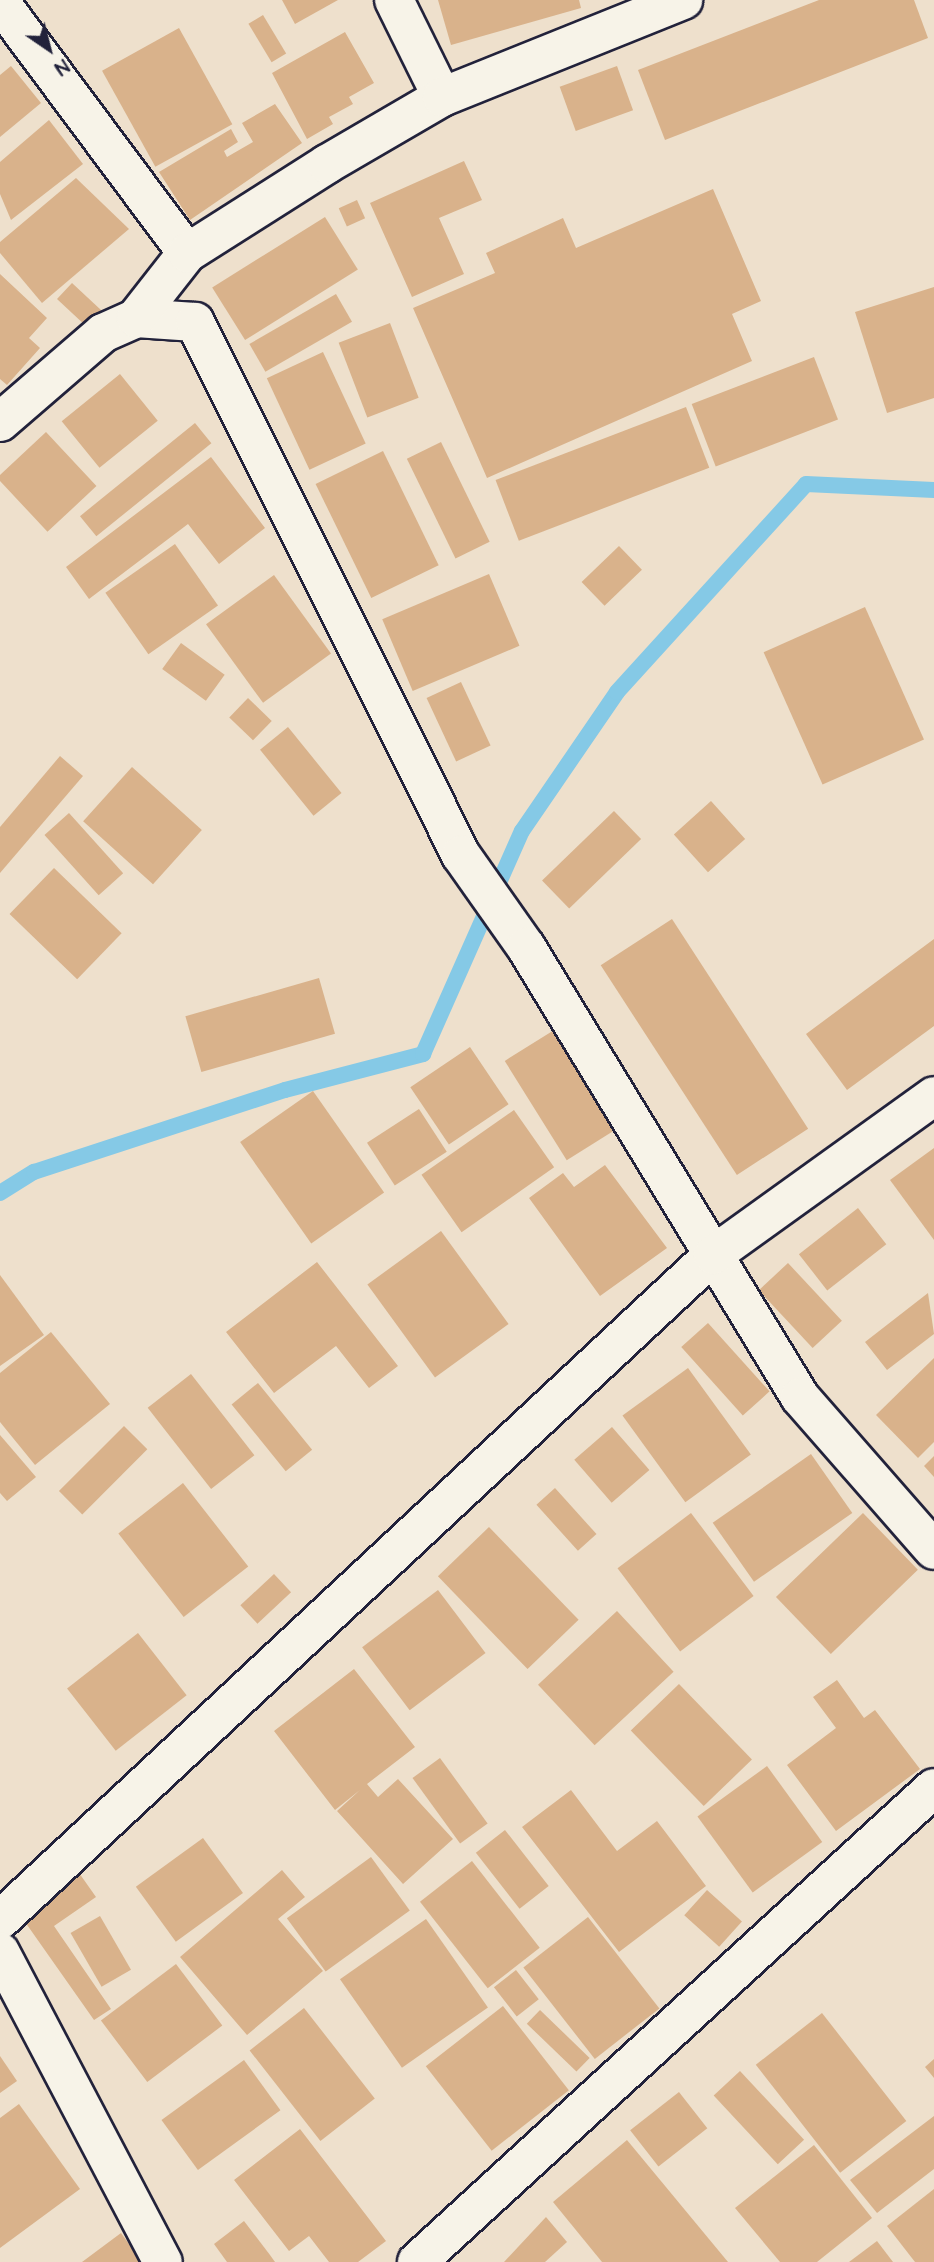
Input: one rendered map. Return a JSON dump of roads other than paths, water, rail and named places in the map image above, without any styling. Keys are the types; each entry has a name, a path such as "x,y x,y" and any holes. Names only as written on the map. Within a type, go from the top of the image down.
{"street":[{"path":"394,0 442,97"},
{"path":"0,422 103,333 136,318 187,253 442,97 683,0"},
{"path":"0,2 187,253"},
{"path":"136,318 195,322 461,856 526,947 800,1397 934,1550"},
{"path":"0,1920 713,1255 934,1096"},
{"path":"417,2262 934,1788"},
{"path":"0,1952 163,2262"}],"waterway":[{"path":"0,1193 34,1172 285,1090 423,1054 522,831 617,692 806,484 934,490"}]}
